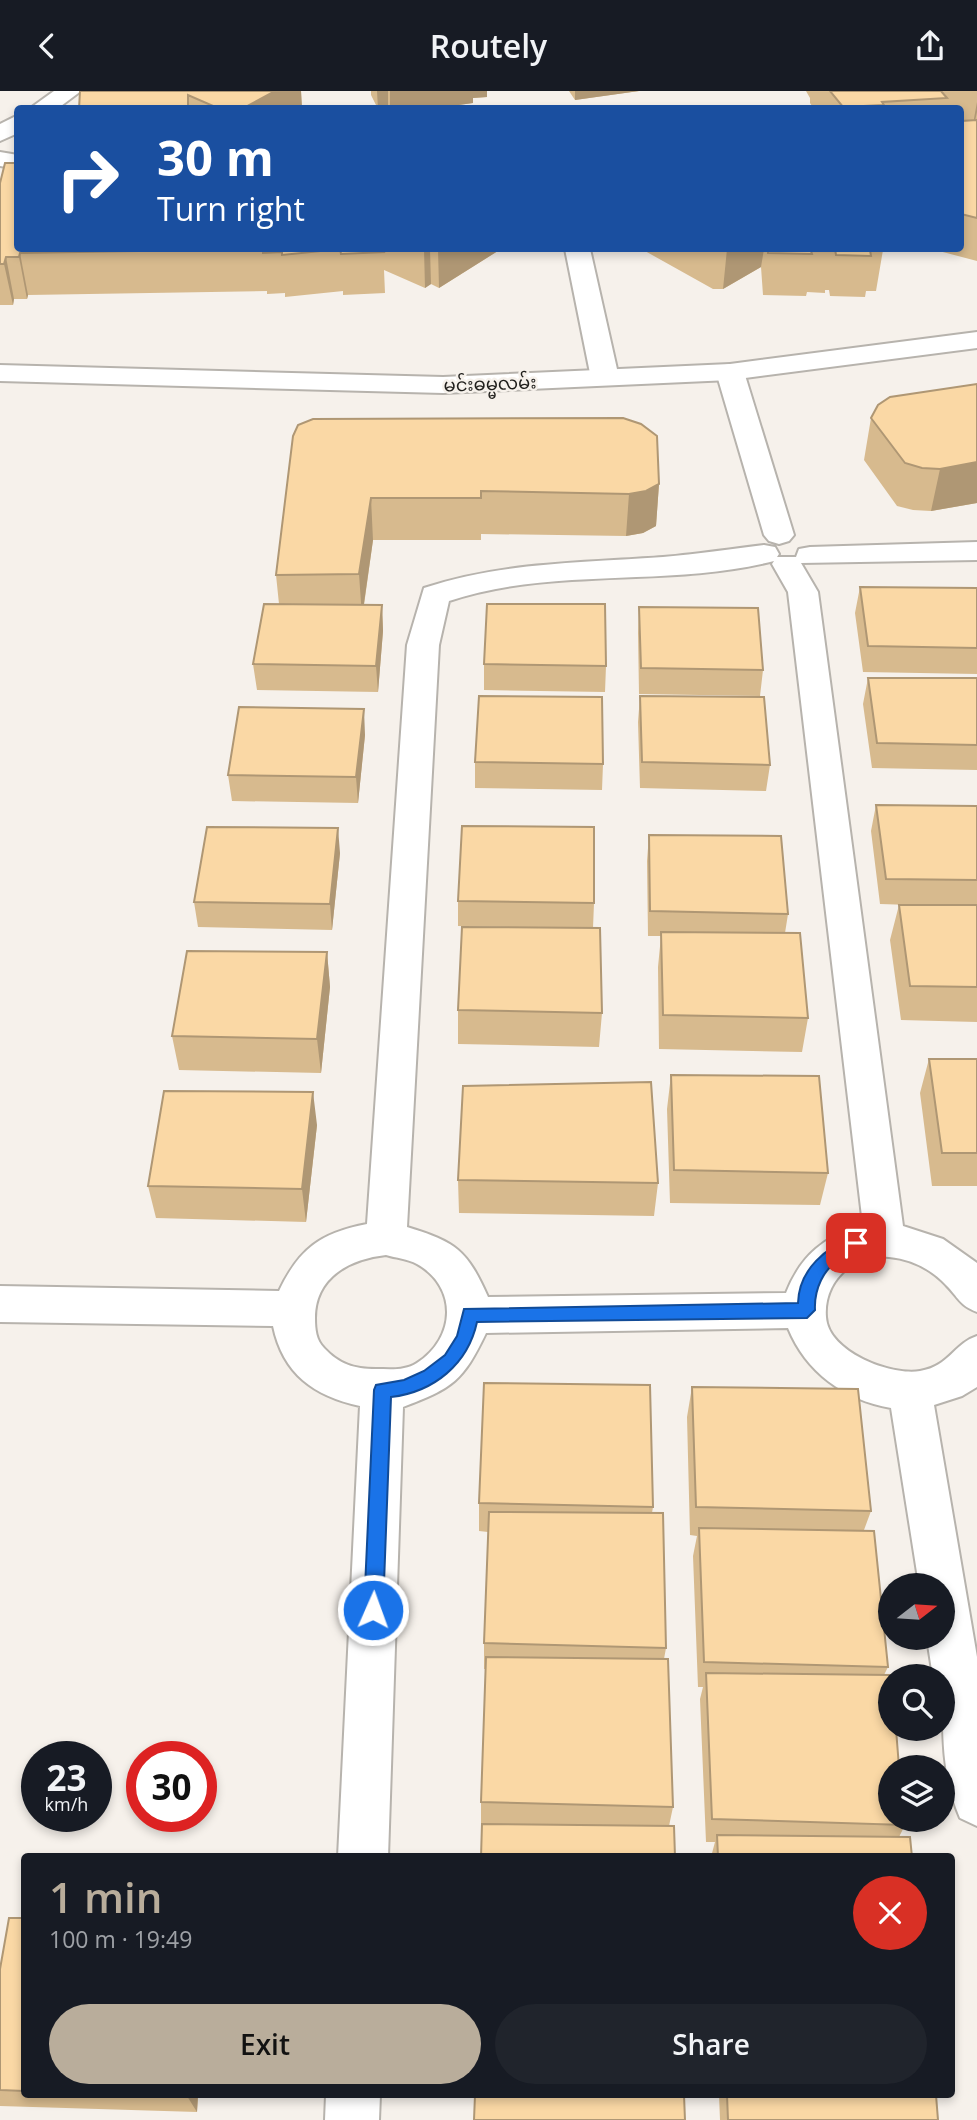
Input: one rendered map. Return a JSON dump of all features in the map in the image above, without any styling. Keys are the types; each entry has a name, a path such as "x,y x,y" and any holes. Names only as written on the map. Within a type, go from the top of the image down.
{"street":[{"path":"47,105 70,91"},
{"path":"578,252 606,378"},
{"name":"မင်းဓမ္မလမ်း","path":"0,373 443,385 730,372 977,340"},
{"path":"730,372 785,552 803,592 885,1240"},
{"path":"386,1238 423,645 435,595 473,580 511,575 666,566 785,552 977,551"},
{"path":"386,1238 413,1242 436,1253 456,1270 467,1290 471,1315 465,1338 451,1360 431,1376 405,1388 382,1390 345,1385 319,1371 300,1349 292,1324 295,1297 308,1273 330,1254 356,1242 386,1238"},
{"path":"977,1294 960,1272 939,1254 913,1243 885,1240 856,1243 832,1255 814,1275 806,1299 808,1325 821,1351 843,1372 873,1387 911,1392 933,1389 956,1378 974,1362 977,1354"},
{"path":"0,1304 294,1309"},
{"path":"471,1315 807,1310"},
{"path":"363,1853 382,1390"},
{"path":"911,1392 940,1573"},
{"path":"952,1650 977,1801"},
{"path":"352,2120 353,2098"}],"building":[{"path":"80,91 275,91 249,105 211,105 188,95 188,105 79,105"},
{"path":"830,91 941,91 947,98 882,102 884,105 841,105"},
{"path":"977,120 977,218 964,215 964,121"},
{"path":"5,163 14,163 14,252 81,252 20,253 19,257 6,257 4,264 0,264 0,183"},
{"path":"282,252 311,252 282,255"},
{"path":"341,252 384,252 341,254"},
{"path":"811,252 812,254 768,253"},
{"path":"836,252 870,252 871,256 836,255"},
{"path":"977,384 977,462 940,469 905,463 871,418 878,405 890,397"},
{"path":"623,418 641,424 657,436 659,484 646,491 629,494 481,491 481,498 371,498 359,574 276,575 293,436 298,425 313,419"},
{"path":"860,587 977,588 977,648 868,646"},
{"path":"264,604 382,605 376,666 253,664"},
{"path":"487,604 605,604 606,666 484,664"},
{"path":"639,607 758,608 763,670 641,668"},
{"path":"868,678 977,678 977,745 877,743"},
{"path":"479,696 602,697 603,764 475,762"},
{"path":"640,696 764,697 770,765 642,762"},
{"path":"239,707 364,709 356,777 228,775"},
{"path":"876,805 977,806 977,880 886,879"},
{"path":"462,826 594,827 594,903 458,901"},
{"path":"207,827 338,828 330,904 194,902"},
{"path":"649,835 781,836 788,914 650,911"},
{"path":"899,905 977,905 977,987 910,986"},
{"path":"462,927 600,928 602,1013 458,1010"},
{"path":"661,932 800,933 808,1018 663,1015"},
{"path":"187,951 327,952 317,1039 172,1036"},
{"path":"929,1059 977,1059 977,1153 942,1153"},
{"path":"671,1075 819,1076 828,1173 674,1170"},
{"path":"651,1082 658,1183 458,1180 463,1086"},
{"path":"164,1091 313,1092 302,1189 148,1186"},
{"path":"484,1383 650,1385 653,1507 479,1503"},
{"path":"692,1387 858,1389 871,1511 696,1507"},
{"path":"489,1512 663,1513 666,1648 484,1643"},
{"path":"699,1528 874,1531 878,1573 878,1650 886,1650 888,1664 878,1664 878,1667 704,1662"},
{"path":"486,1657 668,1659 673,1807 481,1802"},
{"path":"706,1673 878,1675 878,1741 897,1741 898,1755 878,1755 878,1824 712,1819"},
{"path":"482,1824 674,1826 675,1853 481,1853"},
{"path":"717,1835 910,1837 912,1853 718,1853"},
{"path":"9,1918 21,1918 21,2091 0,2090 0,1969"},
{"path":"475,2098 684,2098 685,2120 474,2120"},
{"path":"727,2098 936,2098 938,2120 728,2120"}],"route":[{"path":"373,1610 382,1390 405,1388 431,1376 451,1360 465,1338 471,1315 807,1310 806,1299 814,1275 832,1255 856,1243"}]}
